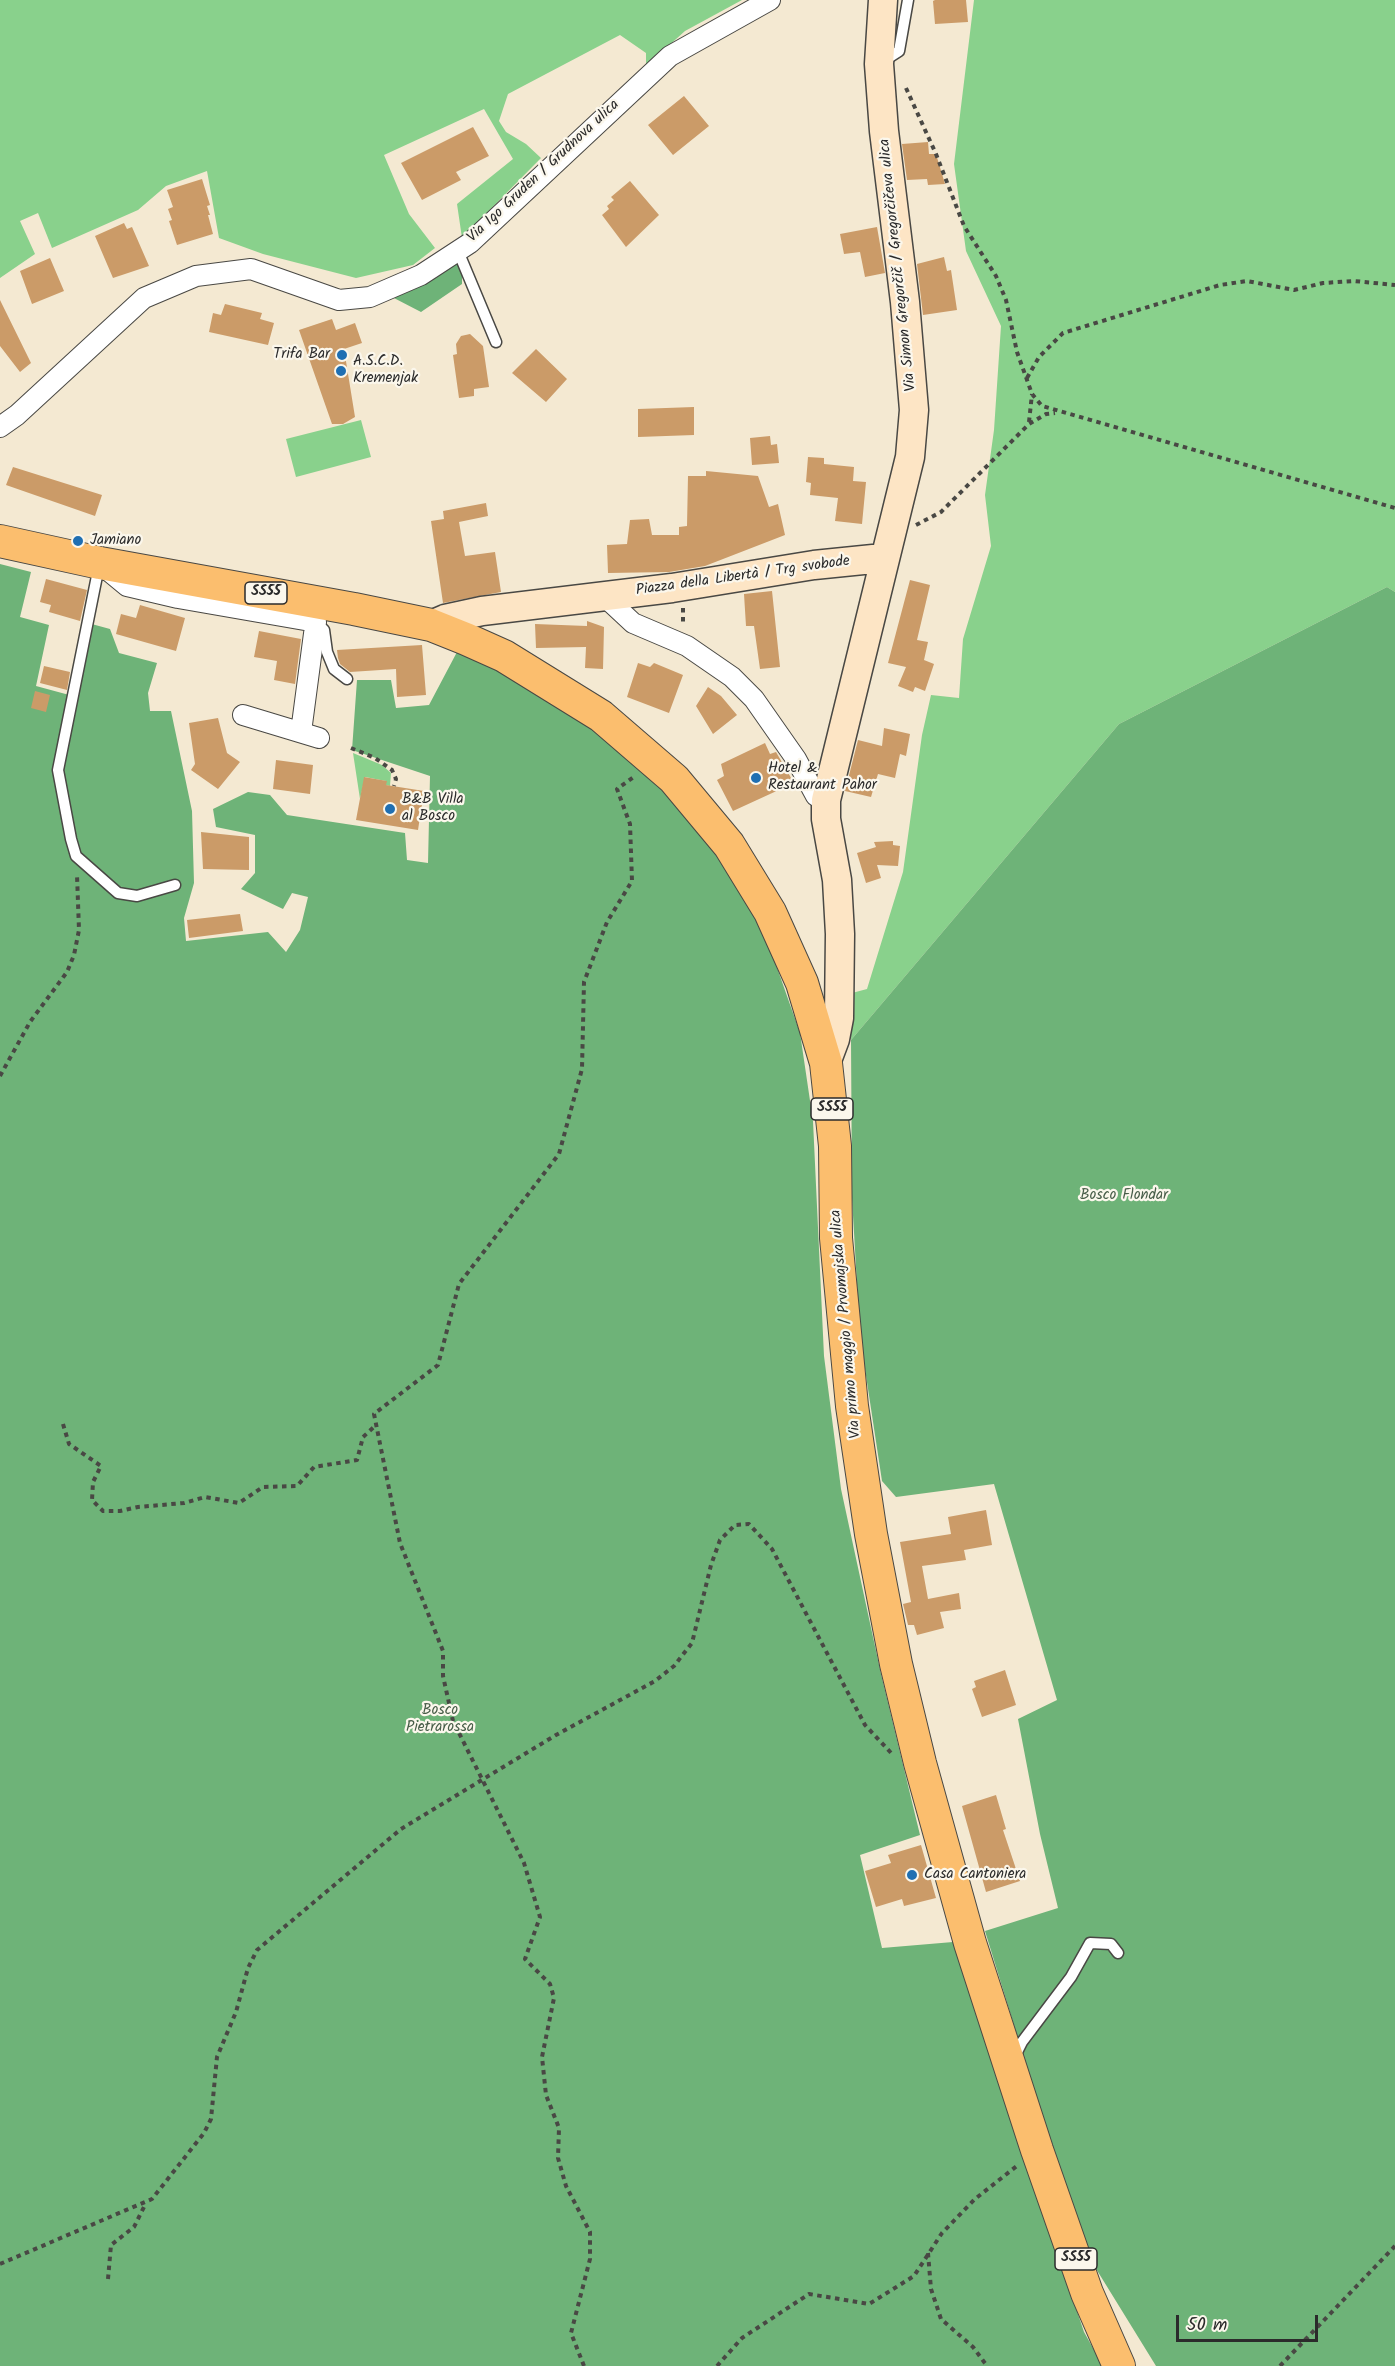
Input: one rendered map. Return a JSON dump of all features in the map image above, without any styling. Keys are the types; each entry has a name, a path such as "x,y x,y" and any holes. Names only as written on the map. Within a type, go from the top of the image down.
{"main road":[{"name":"Via Simon Gregorčič / Gregorčičeva ulica","path":"826,1064 835,1039 839,1018 840,934 837,880 826,819 826,800 883,558 910,457 914,410 879,64 888,1"},
{"name":"Via primo maggio / Prvomajska ulica","path":"0,542 317,612 431,625 504,656 601,716 674,778 729,844 770,912 802,983 826,1064 835,1146 836,1238 852,1406 871,1534 896,1664 920,1763 970,1943 1010,2066"},
{"name":"Piazza della Libertà / Trg svobode","path":"431,625 445,619 483,611 687,586 814,565 883,558"},
{"name":"SS55","path":"1010,2066 1087,2293 1119,2366"}],"street":[{"name":"Via Igo Gruden / Grudnova ulica","path":"0,427 144,298 196,276 251,269 339,300 370,297 421,275 470,243 670,56 770,0"},
{"name":"Piazza della Libertà / Trg svobode","path":"604,596 633,623 687,646 732,677 754,699 796,759 816,796 826,800"},
{"path":"243,715 310,735 317,612"}],"lane":[{"path":"458,251 496,342"},
{"path":"100,563 58,770 76,856 118,893 137,896 175,885"},
{"path":"317,612 324,630 327,652 334,669 347,680"},
{"path":"1010,2066 1022,2042 1071,1977 1090,1943 1111,1944 1118,1953"}],"path":[{"path":"879,64 901,78 936,153 964,226 996,276 1006,300 1017,352 1032,394 1042,406 1395,508"},
{"path":"1027,379 1039,357 1063,333 1220,285 1247,281 1294,290 1323,283 1354,281 1395,285"},
{"path":"1029,424 1032,394"},
{"path":"891,528 921,524 941,512 1029,424 1046,414 1057,412"},
{"path":"687,586 682,619 687,646"},
{"path":"351,748 375,758 392,770 396,779 394,786"},
{"path":"584,2366 571,2333 590,2259 590,2232 566,2186 558,2158 559,2128 546,2095 542,2057 554,1998 550,1984 525,1959 540,1917 524,1863 453,1721 443,1676 443,1651 400,1543 374,1414 438,1365 459,1284 559,1154 582,1069 584,982 607,922 632,881 630,824 617,789 656,761"},
{"path":"0,1076 30,1022 67,972 74,956 79,930 76,856"},
{"path":"63,1424 69,1444 101,1466 93,1482 92,1500 104,1511 184,1503 205,1497 240,1503 263,1487 297,1486 314,1467 357,1461 363,1437 376,1426"},
{"path":"0,2264 80,2227 152,2199 204,2133 211,2119 217,2057 237,2012 248,1968 257,1950 401,1829 556,1736 655,1681 674,1666 692,1643 711,1565 720,1539 735,1525 749,1524 772,1549 864,1725 897,1758 920,1763"},
{"path":"717,2366 742,2338 809,2294 869,2304 914,2277 942,2233 975,2199 1037,2150"},
{"path":"108,2278 111,2245 134,2227 144,2207 142,2204"},
{"path":"1280,2366 1395,2246"},
{"path":"928,2253 931,2289 941,2319 973,2347 987,2366"}],"green space":[{"path":"0,0 742,0 685,31 646,66 646,53 620,35 508,94 499,121 506,132 526,144 541,158 462,238 457,204 513,159 484,109 384,155 409,214 435,248 413,265 356,278 263,254 219,238 207,171 166,186 138,210 52,248 38,213 20,221 35,254 0,278"},
{"path":"974,0 1395,0 1395,592 1387,587 1119,724 851,1040 852,993 867,989 903,872 922,735 931,695 959,698 963,639 991,546 985,495 994,430 1001,326 966,251 954,164"},
{"path":"456,258 462,271 462,284 421,312 392,297"},
{"path":"361,420 371,457 296,477 286,439"},
{"name":"Bosco Pietrarossa","path":"0,564 31,572 20,617 49,625 36,686 73,696 88,623 110,629 119,653 157,663 148,693 150,711 171,711 192,811 194,883 184,918 186,941 268,932 286,952 300,930 308,897 292,893 283,909 241,889 255,873 255,835 216,827 213,809 248,792 270,795 287,815 405,833 407,860 428,863 430,776 352,750 357,680 391,680 396,708 429,705 457,652 494,666 591,723 657,778 706,832 748,898 768,942 800,1033 813,1121 824,1356 841,1489 881,1674 920,1835 860,1855 882,1948 953,1942 1084,2332 1103,2366 0,2366"},
{"name":"Bosco Flondar","path":"1387,587 1395,592 1395,2366 1156,2366 1082,2246 985,1931 1058,1908 1040,1834 1018,1719 1057,1700 994,1484 896,1497 882,1481 860,1336 852,1198 851,1040 1119,724"},
{"path":"353,753 382,765 391,773 390,786 386,785 386,781 365,777 360,799"}],"building":[{"path":"966,0 968,22 935,24 933,1"},
{"path":"684,96 709,126 673,155 648,125"},
{"path":"473,127 489,156 456,172 461,180 422,200 401,163"},
{"path":"928,142 929,154 936,154 945,184 928,185 927,179 907,180 902,144"},
{"path":"202,179 210,205 207,206 213,234 177,245 169,221 172,220 168,209 173,207 167,190"},
{"path":"630,181 659,215 626,247 602,215 614,200 611,197"},
{"path":"124,223 127,229 132,227 149,266 113,278 95,236"},
{"path":"877,227 885,273 865,277 860,252 844,254 840,234"},
{"path":"944,257 947,271 951,270 957,310 923,315 917,264"},
{"path":"50,258 64,291 32,304 20,271"},
{"path":"0,300 31,363 20,372 0,346"},
{"path":"225,304 262,313 260,319 274,323 268,345 209,332 213,313 221,315"},
{"name":"A.S.C.D. Kremenjak","path":"332,319 336,330 355,323 362,343 344,349 355,417 343,424 332,424 299,330"},
{"path":"470,334 483,346 489,387 474,389 474,396 459,398 453,355 457,354 456,344 461,336"},
{"path":"536,349 567,379 546,402 512,373"},
{"path":"694,407 694,435 638,437 638,409"},
{"path":"770,436 771,445 777,444 779,463 752,465 750,438"},
{"path":"808,457 824,458 824,464 854,467 853,481 866,482 862,524 835,521 838,498 810,495 811,483 806,482"},
{"path":"13,467 102,495 95,516 6,485"},
{"path":"706,471 758,476 769,507 778,504 785,535 705,566 669,572 608,573 607,545 627,544 630,520 649,519 652,535 679,535 679,527 687,526 688,476 706,476"},
{"path":"486,503 488,516 459,522 465,556 495,552 501,592 443,603 431,521 444,519 443,511"},
{"path":"46,579 87,590 80,621 49,612 51,605 40,602"},
{"path":"910,580 930,585 917,640 928,642 924,660 934,664 925,691 915,687 913,692 898,686 906,667 888,663"},
{"path":"772,591 780,667 760,669 754,626 746,626 744,594"},
{"path":"140,605 185,618 176,651 116,634 121,614 136,618"},
{"path":"587,621 604,627 603,669 585,668 586,647 536,648 535,624 587,626"},
{"path":"259,631 301,639 295,684 274,680 277,661 254,657"},
{"path":"422,645 426,695 397,697 396,669 350,672 340,664 337,650"},
{"path":"638,663 650,667 654,663 683,675 669,713 627,697"},
{"path":"44,666 70,672 67,690 40,683"},
{"path":"708,687 721,696 737,715 713,734 696,706"},
{"path":"35,691 50,695 46,712 31,708"},
{"path":"218,718 227,753 240,762 218,789 191,770 195,764 189,723"},
{"path":"884,728 910,734 906,756 900,754 895,778 878,774 871,797 845,791 858,740 882,746"},
{"name":"Hotel & Restaurant Pahor","path":"765,743 770,754 776,752 794,783 733,811 717,780 724,776 721,764"},
{"path":"276,760 313,765 310,794 273,789"},
{"name":"B&B Villa al Bosco","path":"364,777 387,781 386,785 424,791 418,830 356,820"},
{"path":"201,832 249,837 249,870 203,869"},
{"path":"893,841 893,845 900,846 898,866 877,865 881,878 866,883 857,853 876,847 874,842"},
{"path":"240,914 243,931 189,938 187,920"},
{"path":"986,1510 992,1545 964,1550 966,1560 922,1566 928,1599 959,1593 961,1609 940,1612 944,1628 917,1635 914,1625 908,1625 903,1604 911,1602 900,1542 951,1534 948,1517"},
{"path":"1005,1670 1016,1705 982,1717 972,1689 976,1687 974,1681"},
{"path":"996,1795 1006,1829 1003,1830 1020,1881 986,1892 962,1806"},
{"name":"Casa Cantoniera","path":"921,1845 936,1898 904,1906 902,1899 876,1907 865,1871 891,1863 888,1855"}],"place":[{"name":"Trifa Bar","path":"342,355"},
{"name":"A.S.C.D. Kremenjak","path":"341,371"},
{"name":"Jamiano","path":"78,541"},
{"name":"Hotel & Restaurant Pahor","path":"756,778"},
{"name":"B&B Villa al Bosco","path":"390,809"},
{"name":"Casa Cantoniera","path":"912,1875"}]}
